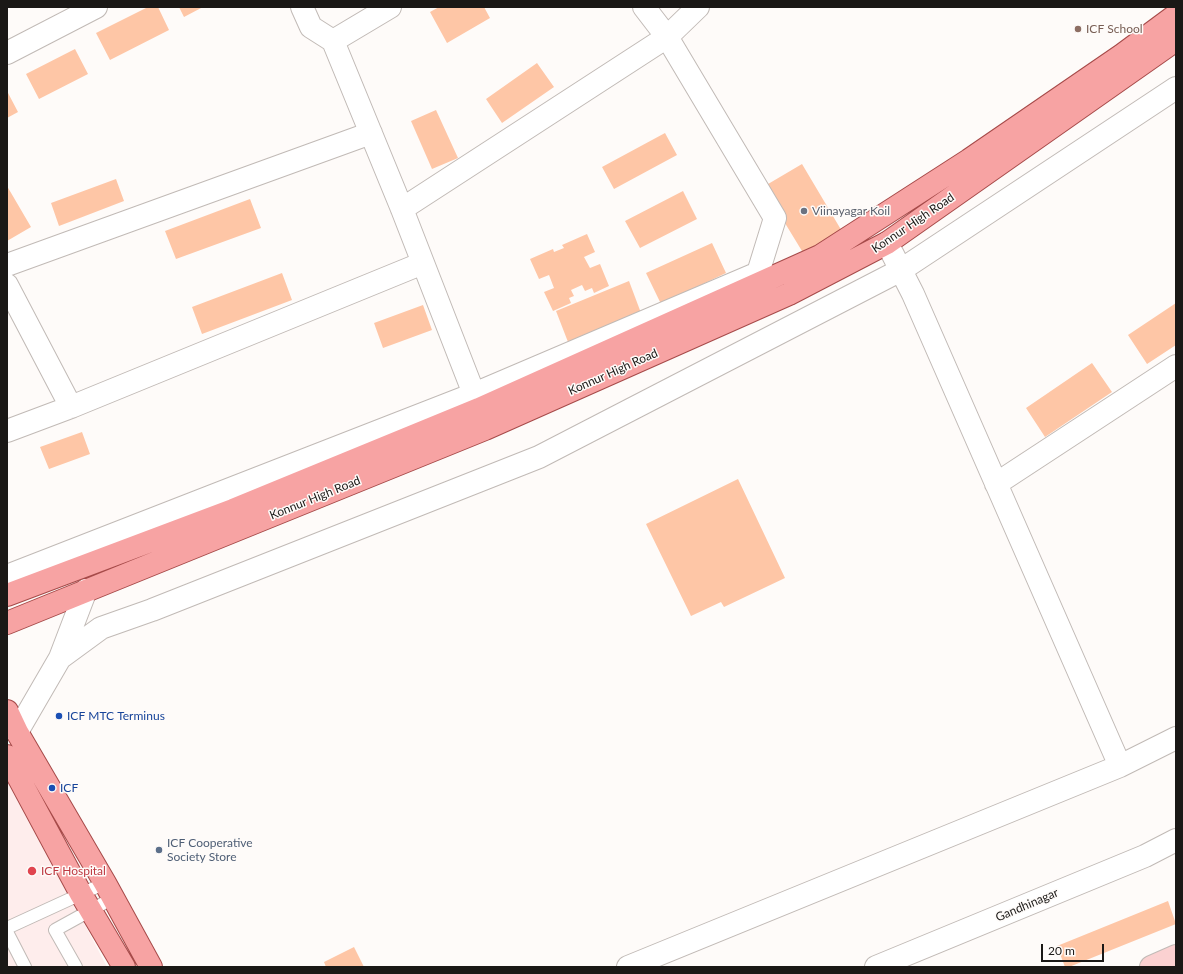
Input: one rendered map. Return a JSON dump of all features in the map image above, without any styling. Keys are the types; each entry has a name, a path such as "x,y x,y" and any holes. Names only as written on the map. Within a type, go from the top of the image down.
{"main road":[{"path":"7,595 233,510 479,410 820,256 969,160 1122,55 1176,15"},
{"name":"Konnur High Road","path":"7,623 86,590 479,410 790,294 887,243 1176,40"},
{"path":"7,711 17,732 109,890 151,967"},
{"path":"7,756 85,902 124,967"},
{"path":"1151,967 1176,956"}],"street":[{"path":"7,53 96,7"},
{"path":"302,7 311,27 333,41 402,210 479,410"},
{"path":"333,41 390,7"},
{"path":"7,576 479,410 758,273 775,218 667,36 644,7"},
{"path":"402,210 667,36 698,7"},
{"path":"60,658 101,628 152,610 538,457 901,270 1176,88"},
{"path":"7,265 371,133"},
{"path":"887,243 913,294 1120,766"},
{"path":"7,431 71,407 422,263"},
{"path":"7,285 71,407"},
{"path":"996,484 1176,366"},
{"path":"17,732 60,658 86,590"},
{"path":"628,967 1120,766 1176,738"},
{"name":"Gandhinagar","path":"876,967 1145,856 1176,840"}],"lane":[{"path":"7,928 85,902 109,890"},
{"path":"76,967 56,930 85,902 109,890"},
{"path":"7,932 25,967"}],"shaded area":[{"name":"ICF Hospital","path":"7,775 107,967 7,967"}],"building":[{"path":"148,7 158,7 169,30 110,60 96,33"},
{"path":"179,7 203,7 184,17"},
{"path":"439,7 484,7 490,18 447,43 430,12"},
{"path":"75,49 88,74 39,99 26,74"},
{"path":"537,63 554,87 502,123 486,99"},
{"path":"7,91 18,112 7,118"},
{"path":"436,110 458,158 432,169 411,121"},
{"path":"665,133 677,155 614,189 602,167"},
{"path":"802,164 843,233 805,256 763,187"},
{"path":"116,179 124,201 59,226 51,203"},
{"path":"7,186 31,227 7,241"},
{"path":"683,191 697,219 640,248 625,221"},
{"path":"250,199 261,228 176,259 165,231"},
{"path":"587,234 595,252 584,257 590,268 600,264 609,286 594,293 592,288 585,291 582,285 571,290 574,296 569,298 571,303 553,311 544,292 554,288 549,275 539,279 530,259 553,249 554,252 564,248 562,245"},
{"path":"712,243 726,273 661,304 646,273"},
{"path":"282,273 292,300 202,334 192,307"},
{"path":"629,281 641,313 568,342 556,311"},
{"path":"1176,303 1176,345 1147,364 1128,335"},
{"path":"423,305 432,330 383,348 374,323"},
{"path":"1092,363 1112,392 1045,437 1026,408"},
{"path":"82,432 90,454 49,469 40,447"},
{"path":"738,479 785,578 724,607 721,602 691,616 646,524"},
{"path":"1168,901 1176,924 1069,967 1065,967 1057,946"},
{"path":"354,947 364,967 326,967 324,962"}],"place":[{"name":"ICF School","path":"1078,29"},
{"name":"Viinayagar Koil","path":"804,211"},
{"name":"ICF MTC Terminus","path":"59,716"},
{"name":"ICF","path":"52,788"},
{"name":"ICF Cooperative Society Store","path":"159,850"},
{"name":"ICF Hospital","path":"32,871"}]}
